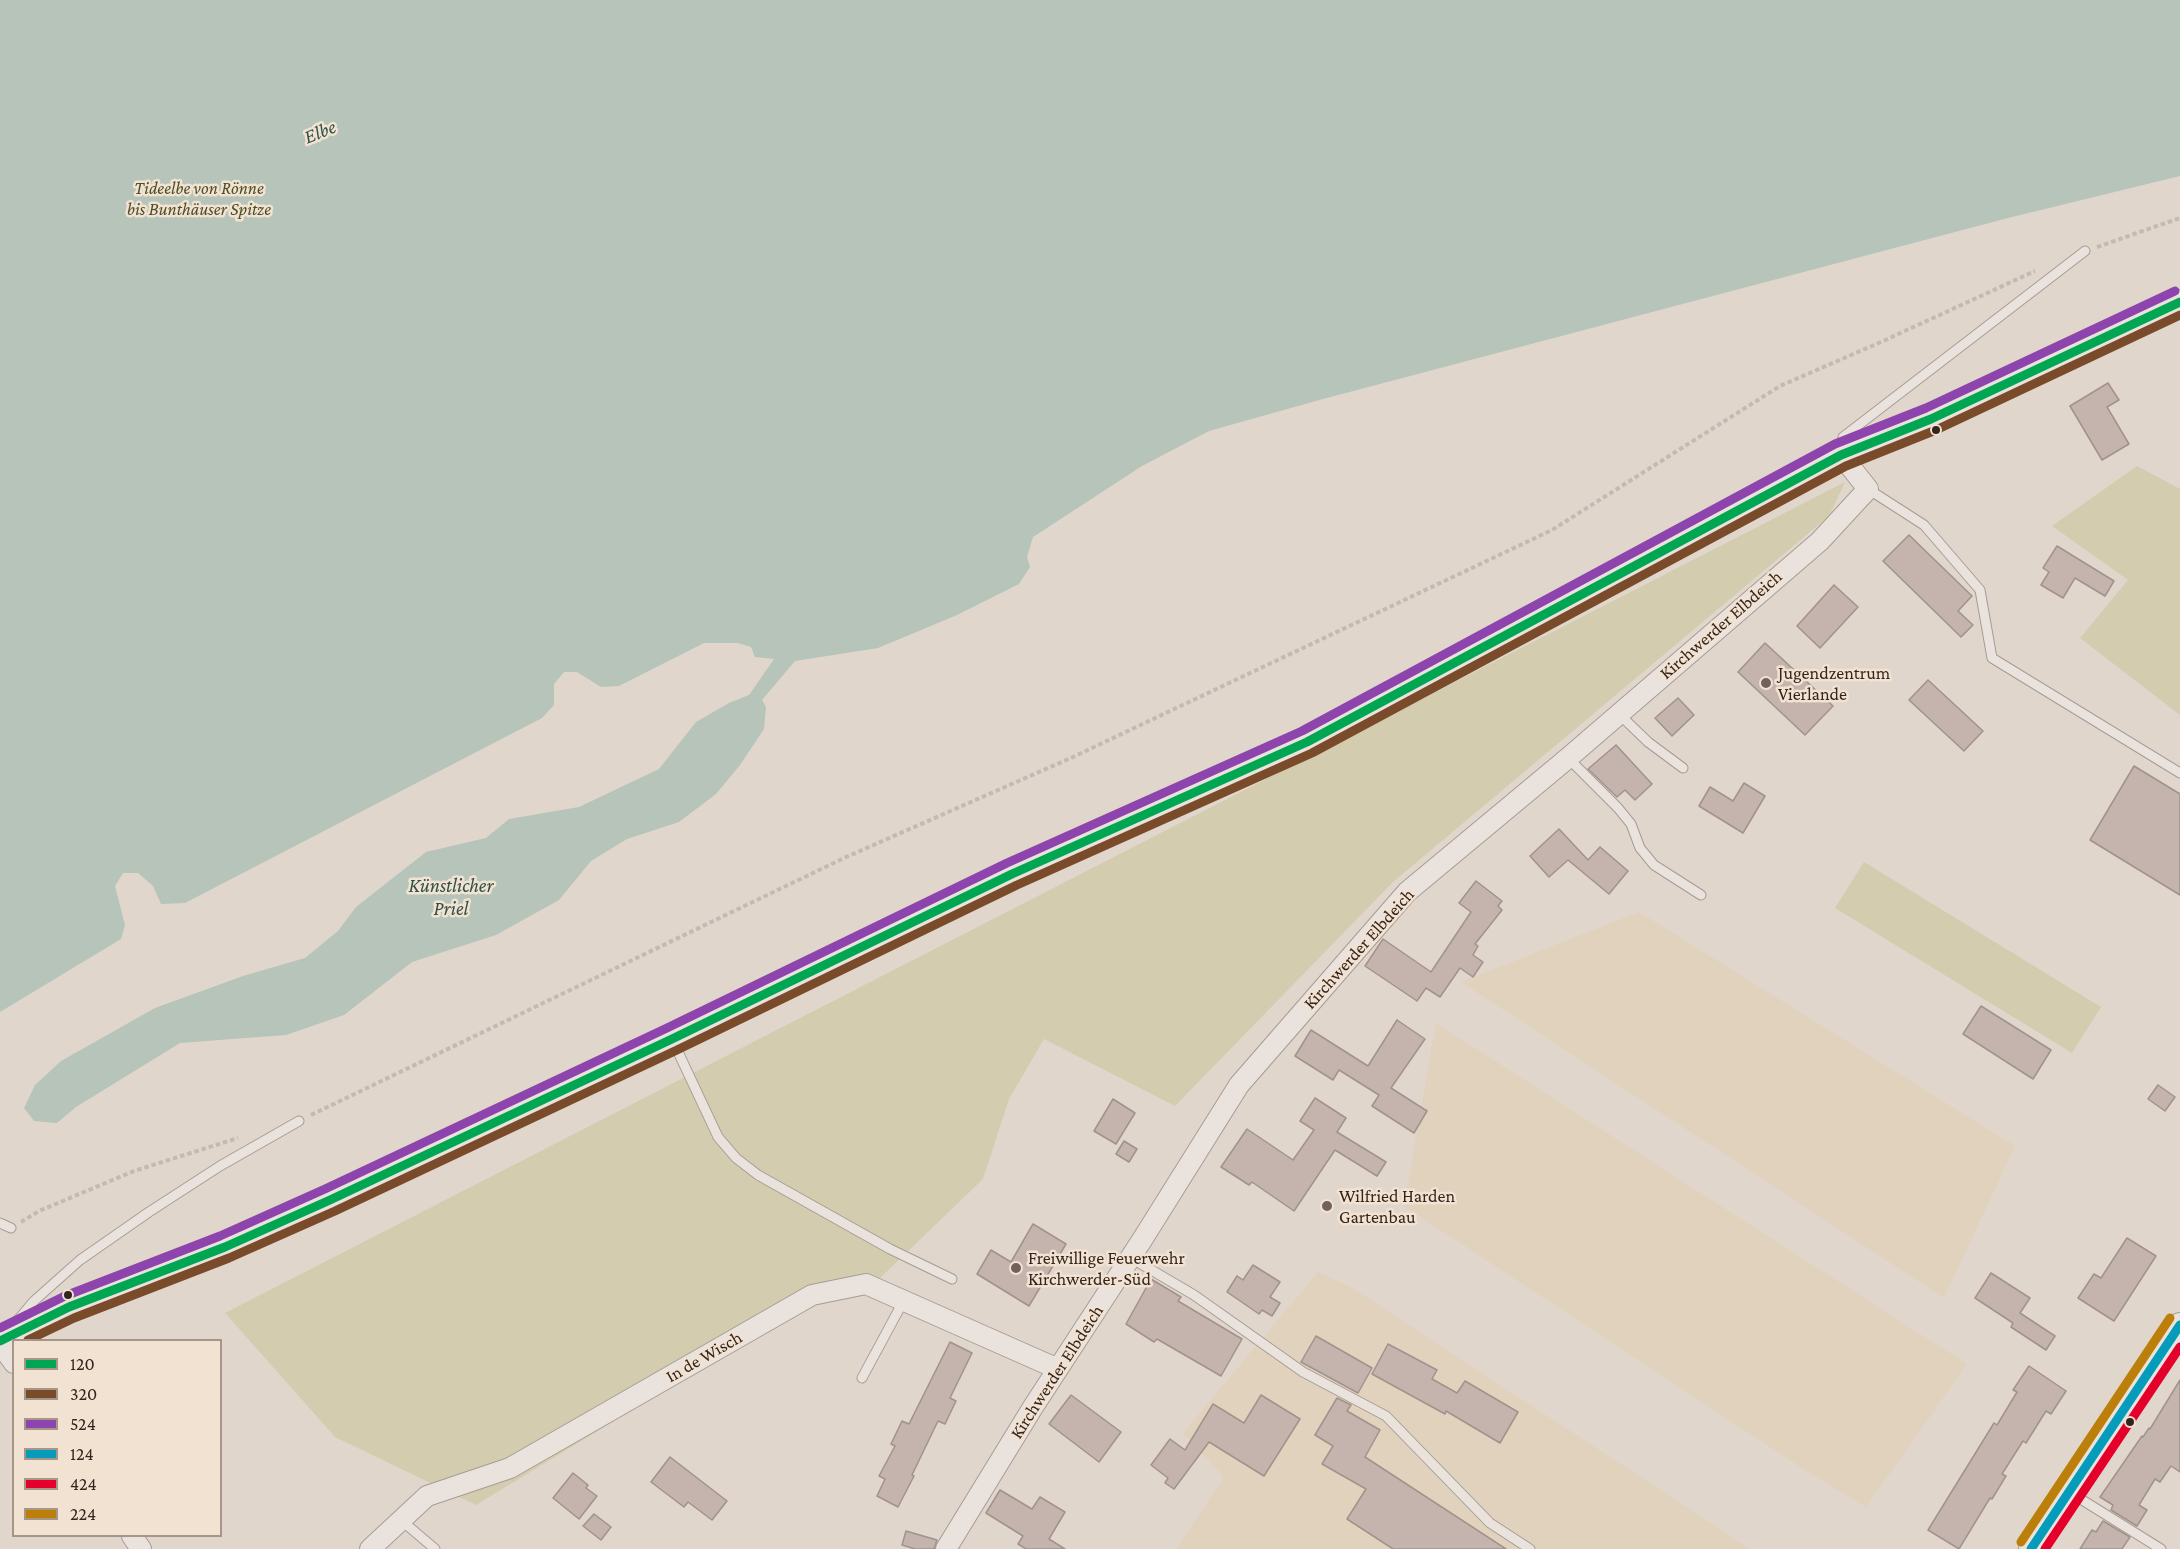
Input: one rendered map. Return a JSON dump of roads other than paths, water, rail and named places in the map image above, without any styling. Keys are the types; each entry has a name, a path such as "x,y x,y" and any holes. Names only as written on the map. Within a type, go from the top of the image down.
{"street":[{"path":"12,1360 0,1342 78,1303 225,1246 330,1200 672,1039 1012,874 1307,742 1841,455 1930,419 2180,302"},
{"path":"1841,455 1868,489"},
{"name":"Kirchwerder Elbdeich","path":"946,1549 1239,1085 1407,892 1568,758 1820,541 1868,489"},
{"name":"In de Wisch","path":"370,1549 427,1496 510,1468 812,1296 866,1284 1058,1369"},
{"path":"2031,1549 2180,1325"}],"lane":[{"path":"1841,455 1843,437 2085,251"},
{"path":"1868,489 1924,525 1980,590 1992,658 2180,773"},
{"path":"1619,714 1648,742 1683,768"},
{"path":"1568,758 1631,824 1640,848 1654,865 1701,895"},
{"path":"672,1039 718,1137 741,1162 758,1175 890,1249 952,1279"},
{"path":"0,1342 34,1301 80,1260 220,1166 299,1121"},
{"path":"0,1222 11,1228"},
{"path":"1131,1258 1194,1295 1303,1371 1386,1416 1490,1524 1530,1549"},
{"path":"862,1378 904,1300"},
{"path":"2069,1491 2161,1549"},
{"path":"401,1520 435,1549"}],"water":[{"path":"0,0 2180,0 2180,176 2008,218 1209,431 1142,466 1033,537 1027,557 1030,567 1019,584 957,615 878,648 795,661 762,700 766,707 764,729 740,765 716,794 679,822 627,839 591,861 559,900 496,935 412,962 344,1015 286,1035 180,1043 76,1107 57,1123 34,1121 24,1108 35,1085 61,1061 155,1008 243,976 305,958 338,931 356,907 426,852 486,838 509,819 579,807 659,769 696,722 729,703 749,695 774,659 755,657 751,647 738,643 704,643 619,686 601,687 577,672 564,672 554,684 554,705 542,718 185,903 161,904 153,886 138,873 123,873 115,886 125,925 121,939 0,1012"}],"place":[{"name":"Jugendzentrum Vierlande","path":"1766,683"},
{"name":"Wilfried Harden Gartenbau","path":"1327,1206"},
{"name":"Freiwillige Feuerwehr Kirchwerder-Süd","path":"1016,1268"}],"water label":[{"name":"Elbe","path":"320,132"},
{"name":"Künstlicher Priel","path":"451,898"}],"park label":[{"name":"Tideelbe von Rönne bis Bunthäuser Spitze","path":"199,198"}]}
